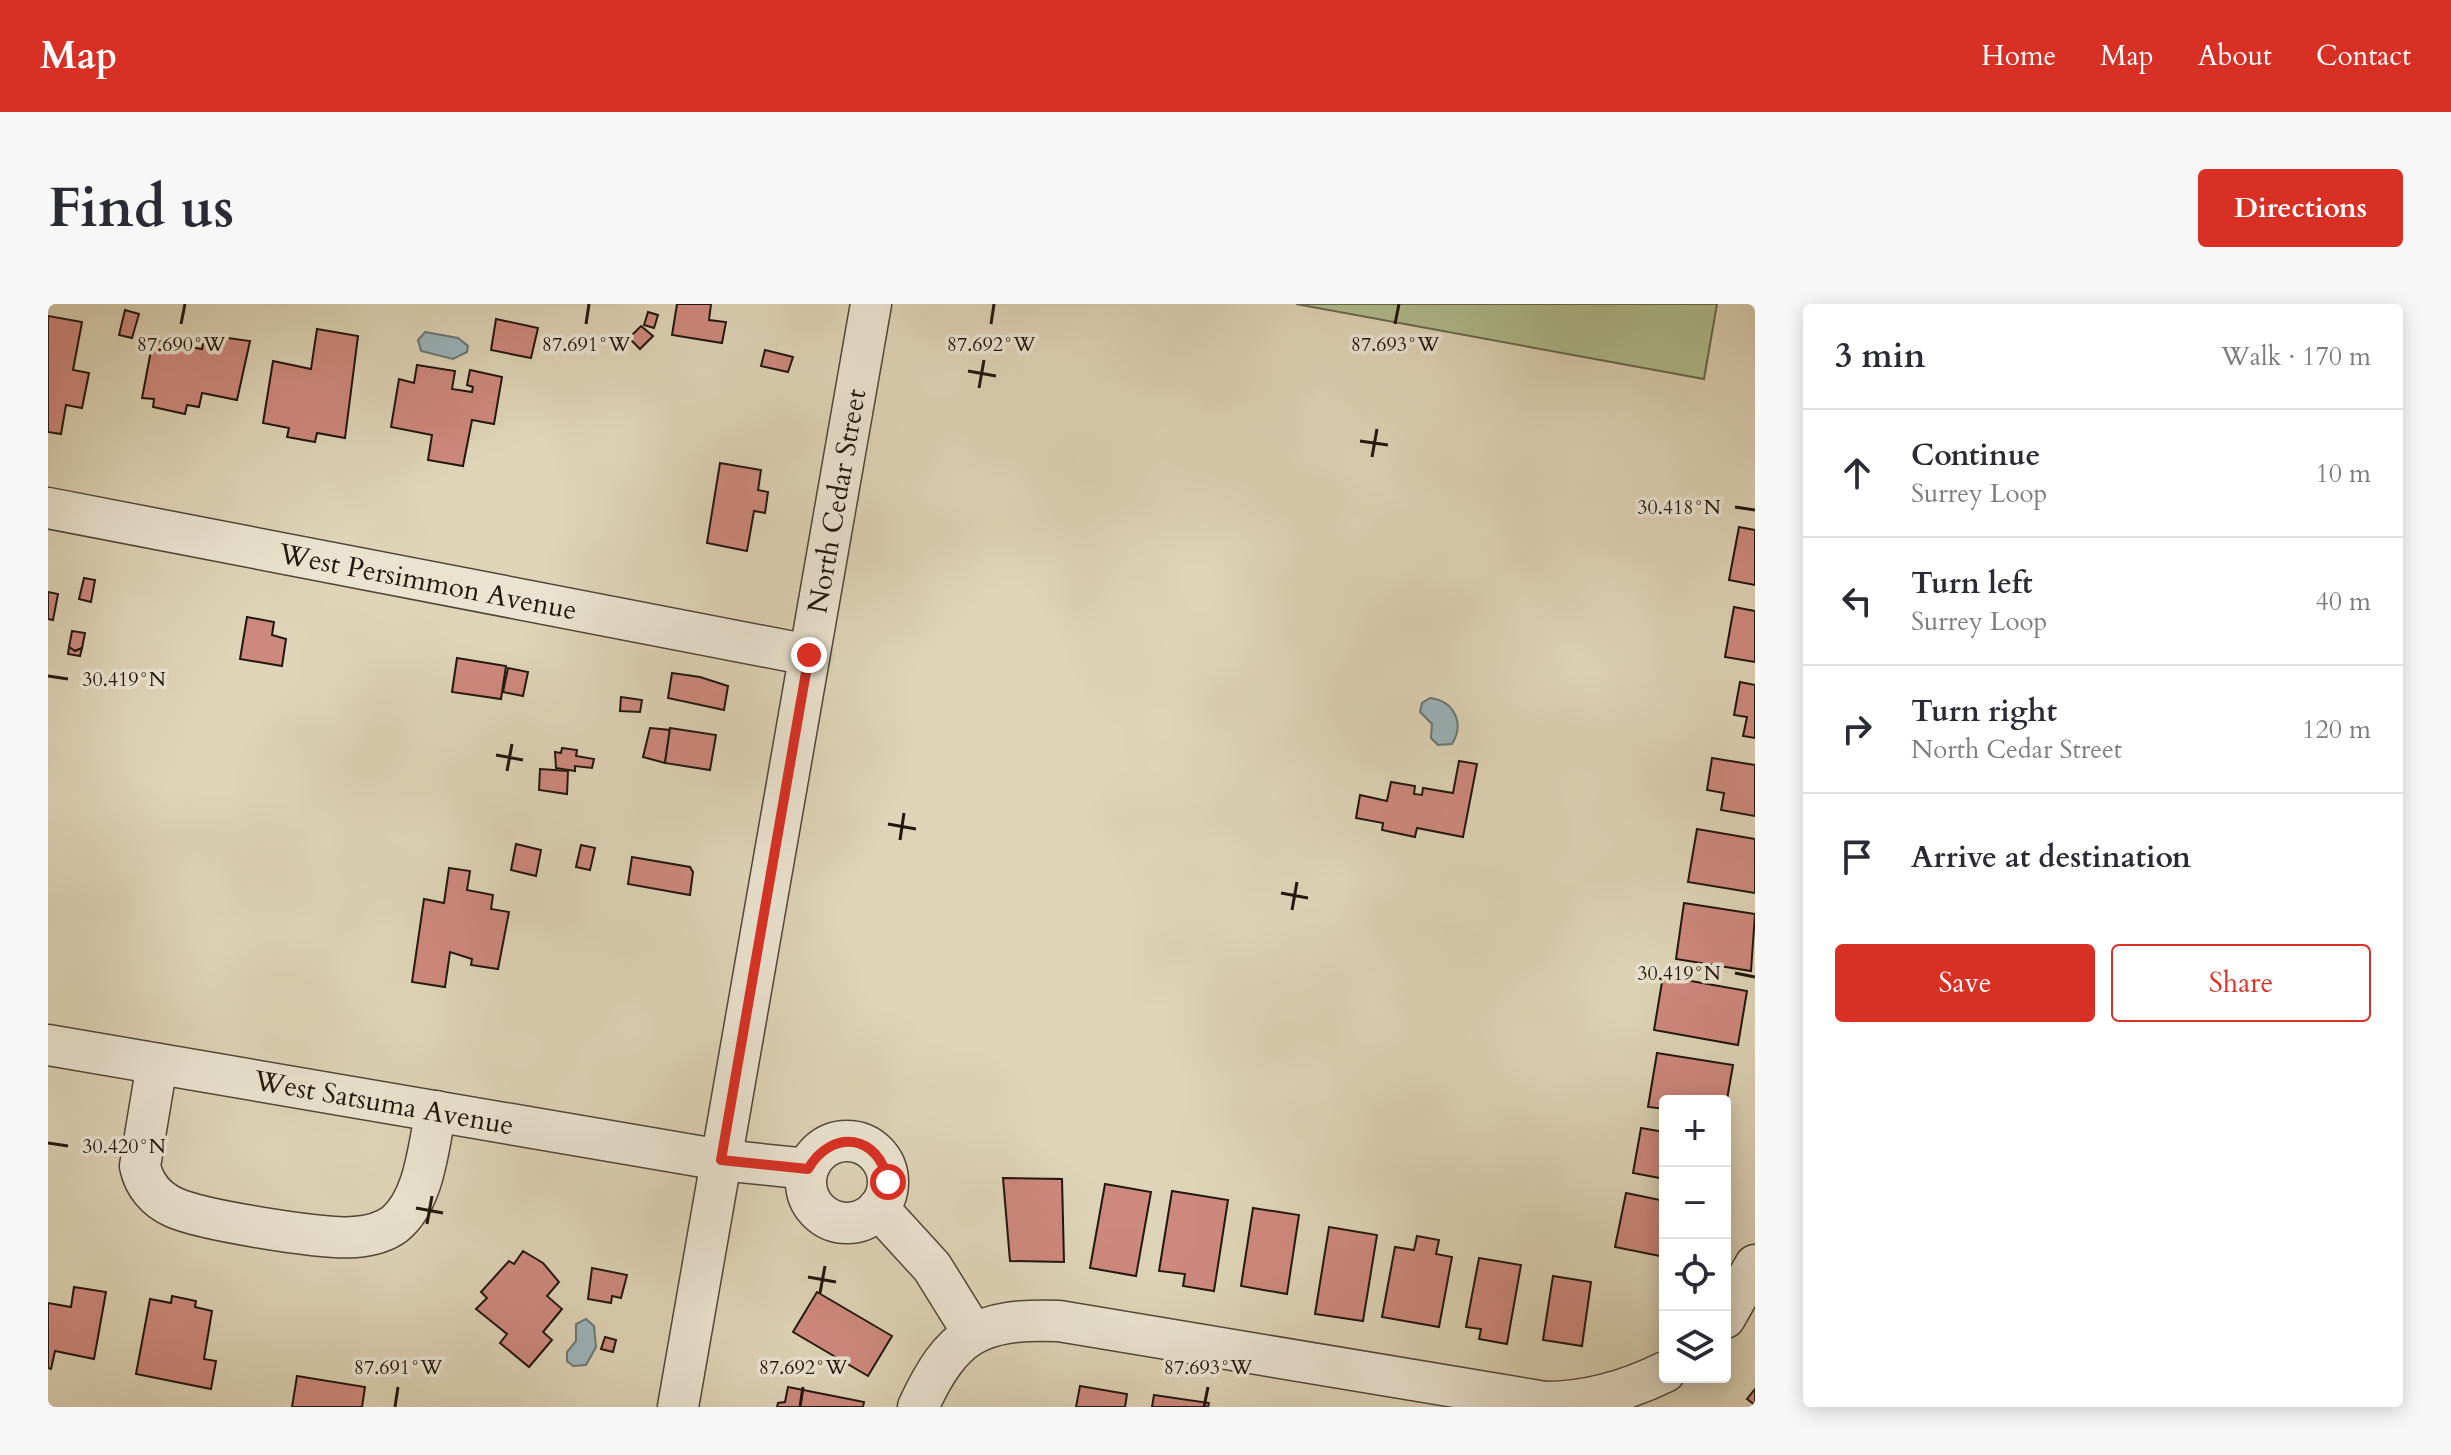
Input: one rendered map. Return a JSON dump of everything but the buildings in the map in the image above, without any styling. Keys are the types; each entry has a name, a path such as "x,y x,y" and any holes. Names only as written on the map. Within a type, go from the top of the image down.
{"street":[{"name":"North Cedar Street","path":"678,1407 871,304"},
{"name":"West Persimmon Avenue","path":"48,508 809,655"},
{"name":"West Satsuma Avenue","path":"48,1045 721,1160 808,1169"},
{"path":"157,1064 140,1166 143,1181 172,1207 210,1217 329,1237 374,1235 393,1225 409,1211 436,1111"},
{"path":"842,1141 867,1146 885,1168 886,1195 878,1208 859,1221 842,1222 828,1218 811,1202 806,1188 808,1169 816,1154 828,1145 842,1141"},
{"path":"878,1208 932,1267 973,1333"},
{"path":"1729,1311 1755,1265"},
{"path":"918,1407 938,1363 973,1333 1011,1319 1059,1321 1545,1402 1570,1402 1618,1393 1659,1375"}],"green space":[{"path":"1296,304 1717,304 1704,379"}],"water":[{"path":"425,332 458,338 468,346 467,352 453,359 421,351 418,340"},
{"path":"1430,698 1445,704 1455,714 1457,728 1452,744 1438,745 1431,738 1432,724 1420,712 1422,703"},
{"path":"586,1319 594,1326 596,1347 586,1365 573,1366 567,1361 567,1352 576,1341 576,1324"}],"route":[{"path":"809,655 721,1160 808,1169 816,1154 828,1145 842,1141 857,1142 878,1156 888,1182"}]}
